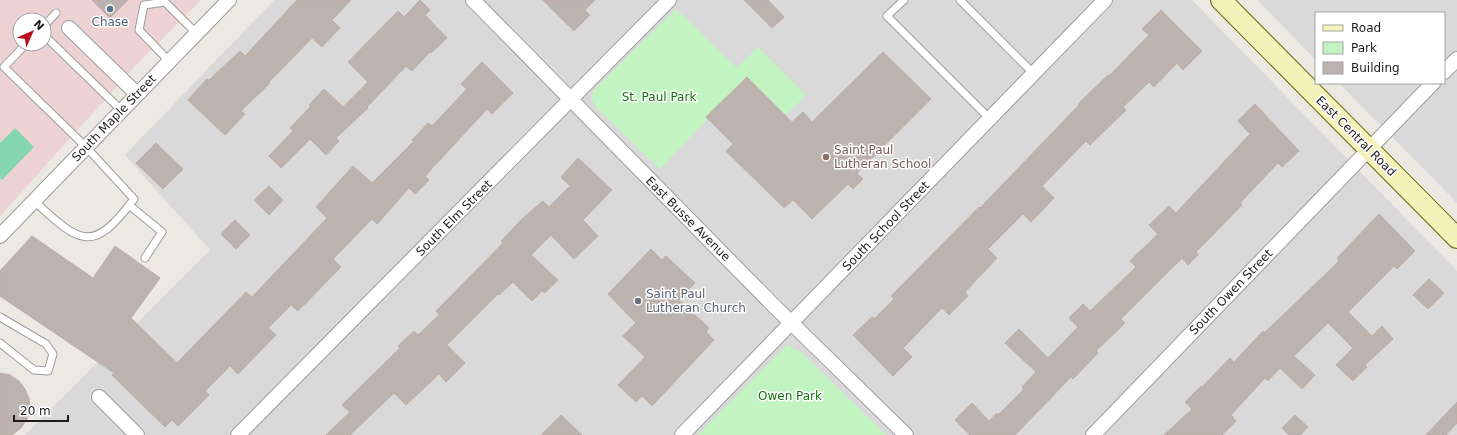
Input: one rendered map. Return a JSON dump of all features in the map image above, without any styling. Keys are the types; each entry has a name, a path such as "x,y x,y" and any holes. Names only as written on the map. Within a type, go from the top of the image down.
{"main road":[{"name":"East Central Road","path":"1221,0 1457,238"}],"street":[{"name":"South Maple Street","path":"0,236 229,0"},
{"name":"East Busse Avenue","path":"473,0 791,324 906,435"},
{"name":"South Elm Street","path":"238,435 669,0"},
{"name":"South School Street","path":"682,435 1105,0"},
{"path":"69,28 137,94"},
{"path":"1445,71 1457,59"},
{"name":"South Owen Street","path":"1093,435 1432,84"},
{"path":"99,397 137,435"}],"lane":[{"path":"904,0 888,16 990,119"},
{"path":"960,0 1033,73"},
{"path":"169,61 139,30 142,2 166,2 196,33"},
{"path":"52,17 56,13"},
{"path":"52,43 122,110"},
{"path":"18,52 4,67 86,147 134,198 106,230 97,236 85,238 72,233 34,201"},
{"path":"129,205 162,232 145,258"},
{"path":"0,317 46,344 54,354 48,371 34,370 0,343"}],"shaded area":[{"path":"0,0 201,0 138,63 0,216"},
{"path":"274,0 1192,0 1457,271 1457,435 25,435 210,250 125,155"},
{"path":"1257,0 1457,0 1457,203 1340,84 1445,84 1445,12 1315,12 1315,59"}],"green space":[{"name":"St. Paul Park","path":"676,9 737,68 758,47 806,95 786,115 747,77 660,169 596,107 591,98 595,89"},
{"path":"15,128 34,147 2,180 0,178 0,143"},
{"name":"Owen Park","path":"787,345 801,352 886,435 698,435"}],"building":[{"name":"Chase","path":"92,0 128,0 110,18"},
{"path":"297,0 351,0 332,20 340,28 322,47 312,38 269,82 270,83 241,111 245,114 225,135 188,100 207,79 209,80 240,51 245,56"},
{"path":"420,0 430,10 425,15 447,38 431,53 430,52 412,71 406,66 367,107 368,108 336,138 339,141 326,155 310,139 281,168 269,156 293,131 290,128 311,106 309,105 324,89 343,107 368,82 348,62 398,11 404,17"},
{"path":"543,0 595,0 585,10 590,15 574,31"},
{"path":"744,0 768,0 784,17 772,28"},
{"path":"1161,10 1202,51 1183,70 1177,63 1154,87 1149,82 1123,107 1126,110 1090,145 1086,141 1042,186 1054,198 1031,222 1023,214 988,249 997,258 965,292 968,296 949,315 942,308 903,348 912,357 893,376 853,335 872,317 874,319 894,299 891,296 979,207 980,208 1079,105 1078,104 1108,75 1109,76 1149,35 1142,29"},
{"path":"883,52 931,99 857,173 863,179 853,189 848,184 812,219 793,200 784,208 726,151 733,144 706,117 747,77 792,122 803,112 812,122"},
{"path":"482,62 513,93 492,114 487,109 425,176 429,180 415,194 409,188 377,224 372,219 333,259 341,267 298,311 291,305 268,328 276,335 238,374 230,366 205,391 209,395 178,426 172,420 165,427 112,375 114,373 0,296 0,271 32,236 93,278 115,246 160,278 131,318 177,363 246,292 252,297 327,218 316,207 353,166 372,183 414,141 412,140 428,123 432,126 467,89 461,84"},
{"path":"1255,104 1299,151 1282,167 1278,163 1240,203 1242,205 1196,252 1198,255 1188,265 1182,258 1121,319 1125,323 1096,351 1098,353 1073,379 1071,377 1015,435 970,435 955,420 972,403 989,421 997,413 998,415 1024,389 1022,387 1036,372 1005,343 1019,329 1048,358 1078,327 1069,318 1083,304 1090,311 1136,267 1130,261 1158,234 1149,225 1169,206 1176,213 1250,134 1238,121"},
{"path":"156,143 183,169 163,189 136,163"},
{"path":"578,158 612,190 583,220 598,236 574,259 551,235 531,255 558,280 545,293 542,291 532,301 513,282 499,295 498,294 447,345 465,363 446,382 439,374 406,405 394,393 350,435 326,435 350,412 342,405 400,348 398,346 414,331 418,335 439,315 436,311 503,243 501,241 522,219 543,201 549,207 570,186 561,177"},
{"path":"269,186 283,200 269,215 254,200"},
{"path":"1379,214 1415,251 1397,269 1394,266 1348,312 1372,336 1382,326 1393,339 1365,365 1367,367 1353,381 1336,365 1353,348 1328,323 1294,356 1315,375 1302,389 1280,368 1268,381 1265,378 1231,415 1236,421 1222,435 1164,435 1192,409 1185,402 1230,358 1234,362 1263,331 1265,332 1303,296 1339,261 1337,258"},
{"path":"235,220 250,235 236,249 221,234"},
{"path":"651,249 662,260 666,256 695,283 679,300 709,328 706,332 714,340 652,406 642,396 636,402 618,385 645,357 623,336 636,323 608,294"},
{"path":"1429,279 1444,293 1428,309 1413,295"},
{"path":"0,373 10,375 19,381 25,389 29,399 30,409 27,419 21,428 12,435 0,435"},
{"path":"1457,402 1457,423 1446,435 1426,435"},
{"path":"561,415 582,435 541,435"},
{"path":"1295,415 1308,427 1300,435 1289,435 1282,428"}],"place":[{"name":"Chase","path":"110,9"},
{"name":"Saint Paul Lutheran School","path":"826,157"},
{"name":"Saint Paul Lutheran Church","path":"638,301"}]}
